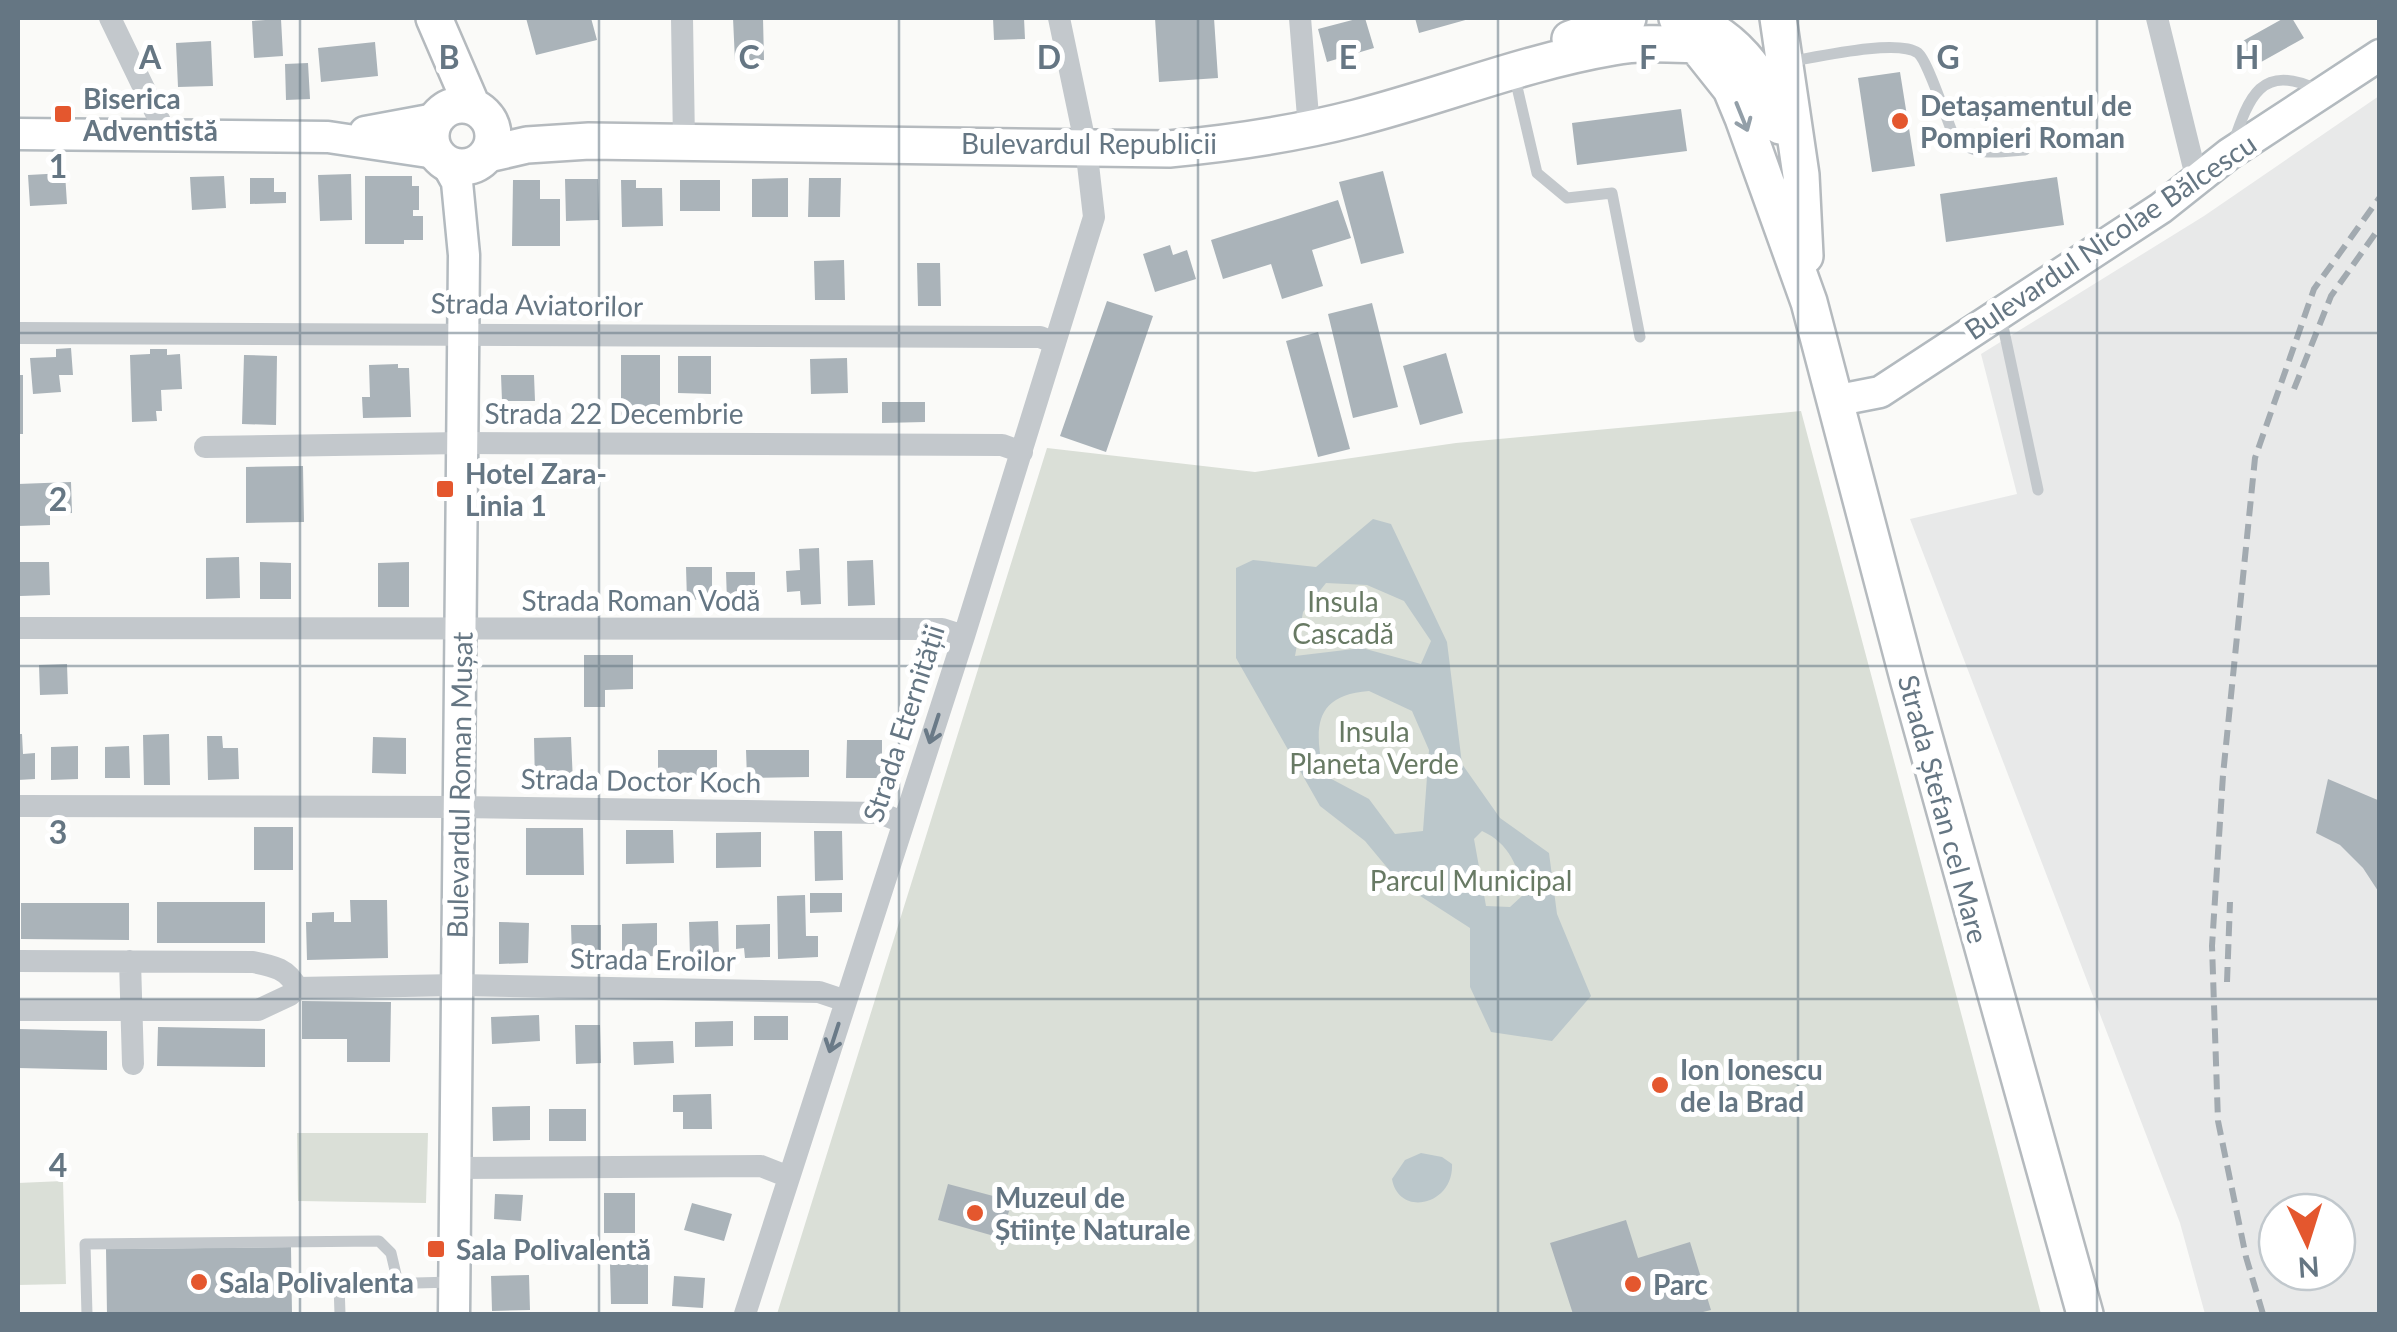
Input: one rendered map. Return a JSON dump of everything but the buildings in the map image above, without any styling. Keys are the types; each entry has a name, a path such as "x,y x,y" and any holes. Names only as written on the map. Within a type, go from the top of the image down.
{"main road":[{"name":"Bulevardul Roman Mușat","path":"435,18 461,137"},
{"path":"1512,70 1562,42 1629,18"},
{"name":"Bulevardul Republicii","path":"461,137 528,145 589,141 1169,148 1246,142 1359,117 1512,70 1692,26"},
{"path":"1692,26 1735,69 1775,49 1778,118 1802,214 1808,302"},
{"path":"1692,26 1744,118 1808,302"},
{"name":"Strada Ștefan cel Mare","path":"1808,302 1914,701 2085,1314"}],"street":[{"path":"110,18 167,136"},
{"path":"682,18 684,142"},
{"name":"Strada Eternității","path":"744,1314 964,636 1094,217 1086,147 1059,18"},
{"path":"1300,18 1309,129"},
{"path":"2157,18 2193,164 2200,176"},
{"name":"Bulevardul Nicolae Bălcescu","path":"1834,401 1880,392 2160,208 2229,154 2380,54"},
{"name":"Bulevardul Republicii","path":"18,134 461,137"},
{"name":"Bulevardul Roman Mușat","path":"454,1314 464,255 456,182 461,137"},
{"name":"Strada Aviatorilor","path":"18,333 1040,337 1055,343"},
{"name":"Strada 22 Decembrie","path":"205,447 463,443 1002,444 1022,452"},
{"name":"Strada Roman Vodă","path":"18,628 942,628 964,636"},
{"name":"Strada Doctor Koch","path":"18,806 880,813 902,822"},
{"path":"18,961 253,962 274,966 291,975 297,988 258,1010 18,1010"},
{"path":"130,961 133,1064"},
{"name":"Strada Eroilor","path":"297,988 456,985 819,992 846,1001"},
{"path":"454,1168 761,1166 789,1177"}],"lane":[{"path":"1775,49 1906,48 1922,59 1956,139 1964,147 1976,153 2024,150"},
{"path":"1512,70 1536,173 1567,198 1612,192 1640,337"},
{"path":"2000,313 2038,490"},
{"path":"87,1314 85,1244 379,1242 391,1252 398,1283"},
{"path":"303,1286 453,1282"},
{"path":"339,1285 340,1314"}],"shaded area":[{"path":"2379,96 2379,1314 2205,1314 2180,1223 1910,519 2017,494 1981,354 2204,216"},
{"path":"1373,519 1391,524 1447,642 1462,764 1500,818 1549,853 1557,914 1591,996 1552,1041 1491,1032 1470,987 1470,928 1400,883 1365,841 1320,806 1236,658 1236,568 1253,560 1316,567","holes":["1326,583 1367,585 1404,601 1431,641 1421,664 1362,648 1295,656 1303,612","1369,691 1412,711 1429,750 1423,831 1395,834 1369,799 1324,775 1319,743 1322,717 1337,699","1482,831 1499,842 1511,857 1523,895 1510,907 1486,906 1474,839"]},
{"path":"1421,1153 1442,1157 1452,1164 1444,1189 1425,1202 1415,1202 1397,1191 1392,1179 1405,1160"}],"green space":[{"name":"Parcul Municipal","path":"1801,411 2041,1314 777,1314 1047,448 1255,472 1456,443"},
{"path":"297,1133 428,1133 426,1203 298,1201"},
{"path":"63,1181 66,1284 18,1285 18,1183"}],"railway":[{"path":"2263,1314 2246,1257 2218,1121 2212,946 2223,775 2255,458 2314,289 2380,197"},
{"path":"2294,389 2331,296 2380,227"},
{"path":"2227,982 2230,902"}],"place":[{"name":"Biserica Adventistă","path":"63,114"},
{"name":"Detașamentul de Pompieri Roman","path":"1900,121"},
{"name":"Hotel Zara- Linia 1","path":"445,489"},
{"name":"Ion Ionescu de la Brad","path":"1660,1085"},
{"name":"Muzeul de Științe Naturale","path":"975,1213"},
{"name":"Sala Polivalentă","path":"436,1249"},
{"name":"Sala Polivalenta","path":"199,1282"},
{"name":"Parc","path":"1633,1284"}],"park label":[{"name":"Insula Cascadă","path":"1343,617"},
{"name":"Insula Planeta Verde","path":"1374,747"}]}
